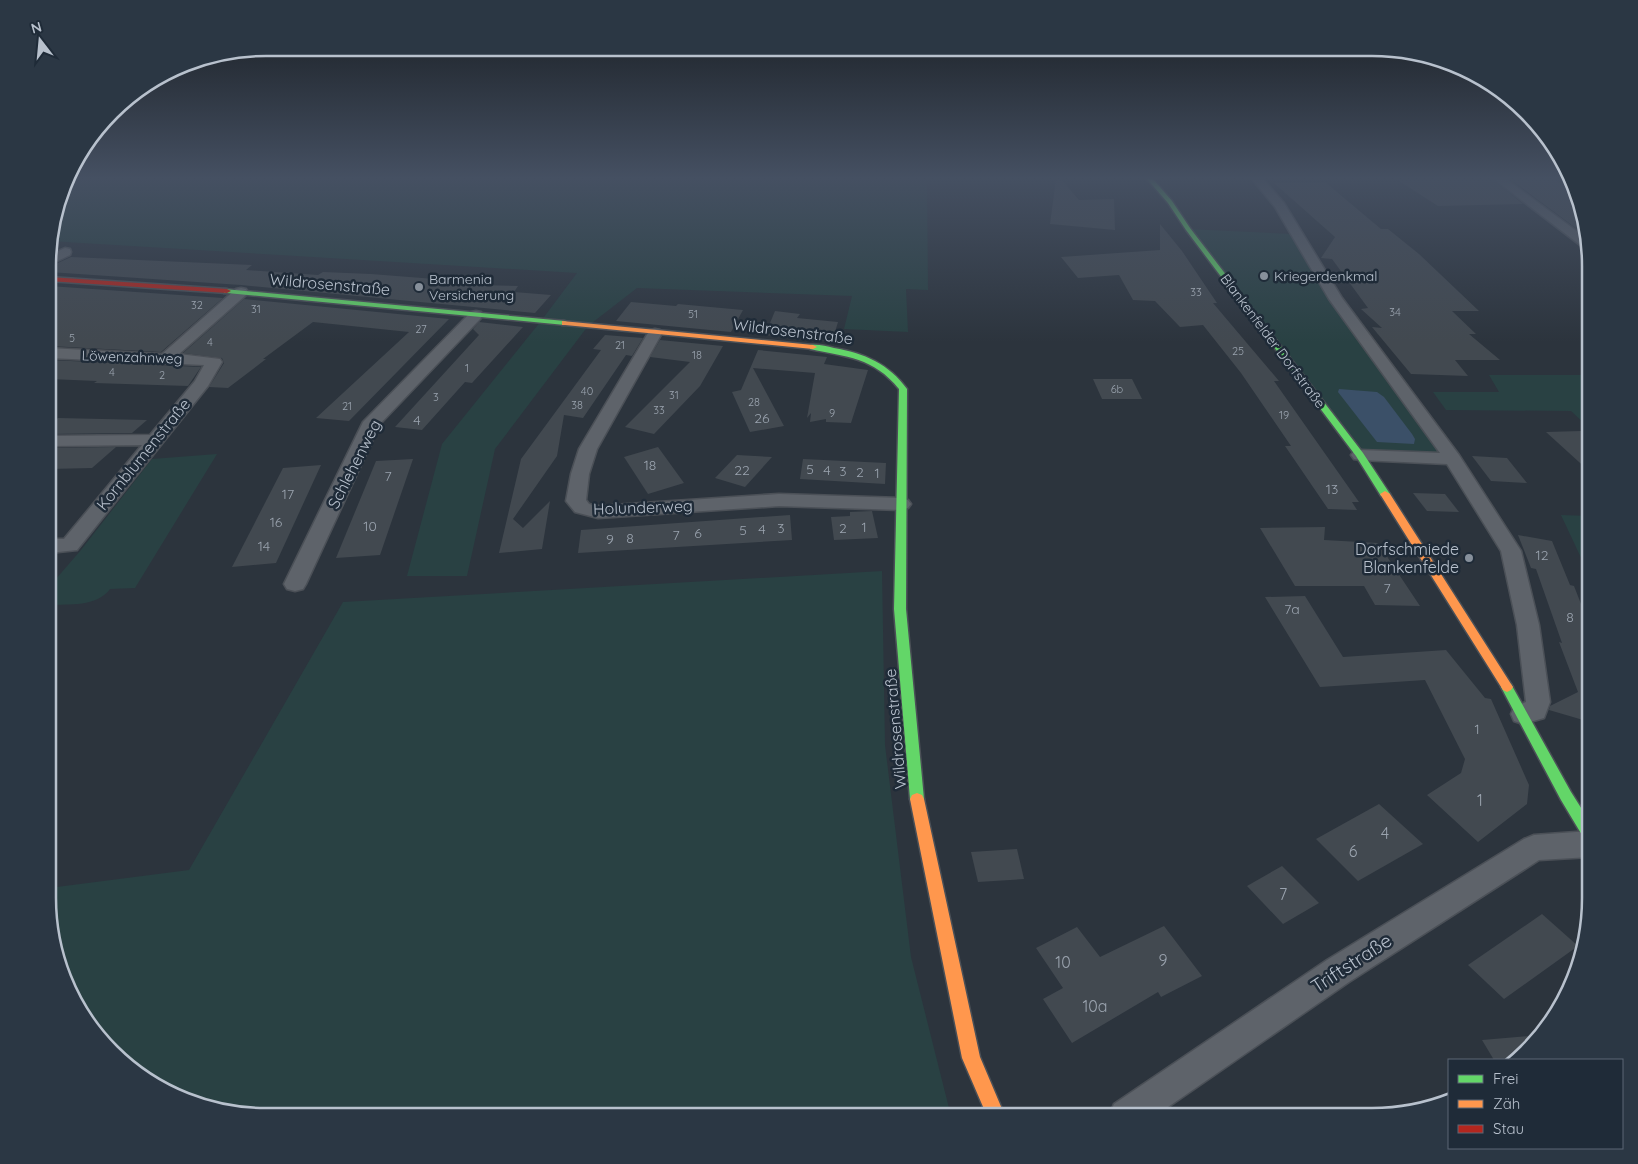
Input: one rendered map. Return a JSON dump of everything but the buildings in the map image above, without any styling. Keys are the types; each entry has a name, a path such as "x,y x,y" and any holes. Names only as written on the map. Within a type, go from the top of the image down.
{"street":[{"name":"Blankenfelder Dorfstraße","path":"1191,233 1360,455 1468,623 1523,714 1566,796 1582,822"},
{"path":"1297,233 1336,299 1453,460 1511,551 1528,625 1538,702 1535,711 1523,714"},
{"path":"57,257 65,252"},
{"name":"Wildrosenstraße","path":"56,279 241,292 848,352 872,359 888,369 903,389 900,608 918,810 971,1058 993,1108"},
{"path":"166,358 241,292"},
{"name":"Schlehenweg","path":"295,584 372,422 476,315"},
{"name":"Holunderweg","path":"656,333 588,449 580,474 576,501 582,508 598,512 779,500 900,504"},
{"name":"Löwenzahnweg","path":"56,353 214,362"},
{"name":"Kornblumenstraße","path":"56,546 70,545 202,383 214,362"},
{"path":"56,441 155,440"},
{"path":"1360,455 1453,460"},
{"name":"Triftstraße","path":"1138,1108 1338,971 1534,848 1582,845"}],"green space":[{"path":"59,233 927,233 928,290 906,289 908,332 844,329 852,296 637,288 588,326 495,449 467,576 407,576 442,444 577,273 58,242"},
{"path":"1191,233 1291,234 1453,459 1360,455"},
{"path":"1489,375 1582,375 1582,421 1571,411 1446,410 1433,392 1499,392"},
{"path":"217,454 135,588 110,589 98,599 90,602 56,605 56,579 152,459"},
{"path":"1561,515 1582,516 1582,560"},
{"path":"882,571 885,745 911,957 949,1108 267,1108 226,1104 199,1097 161,1080 128,1056 108,1036 84,1003 72,978 60,938 56,887 189,870 343,602"}],"water":[{"path":"1339,389 1377,392 1384,397 1412,434 1415,439 1414,444 1377,442 1338,392"}],"traffic: fast":[{"path":"1191,233 1360,455 1385,494"},
{"path":"227,291 565,323"},
{"path":"813,347 851,354 874,363 894,378 903,389 900,609 917,799"},
{"path":"1507,687 1582,822"}],"traffic: slow":[{"path":"565,323 813,347"},
{"path":"1385,494 1507,687"},
{"path":"917,799 971,1058 993,1108"}],"traffic: jam":[{"path":"56,279 227,291"}],"place":[{"name":"Kriegerdenkmal","path":"1264,276"},
{"name":"Barmenia Versicherung","path":"419,287"},
{"name":"Dorfschmiede Blankenfelde","path":"1469,558"}]}
